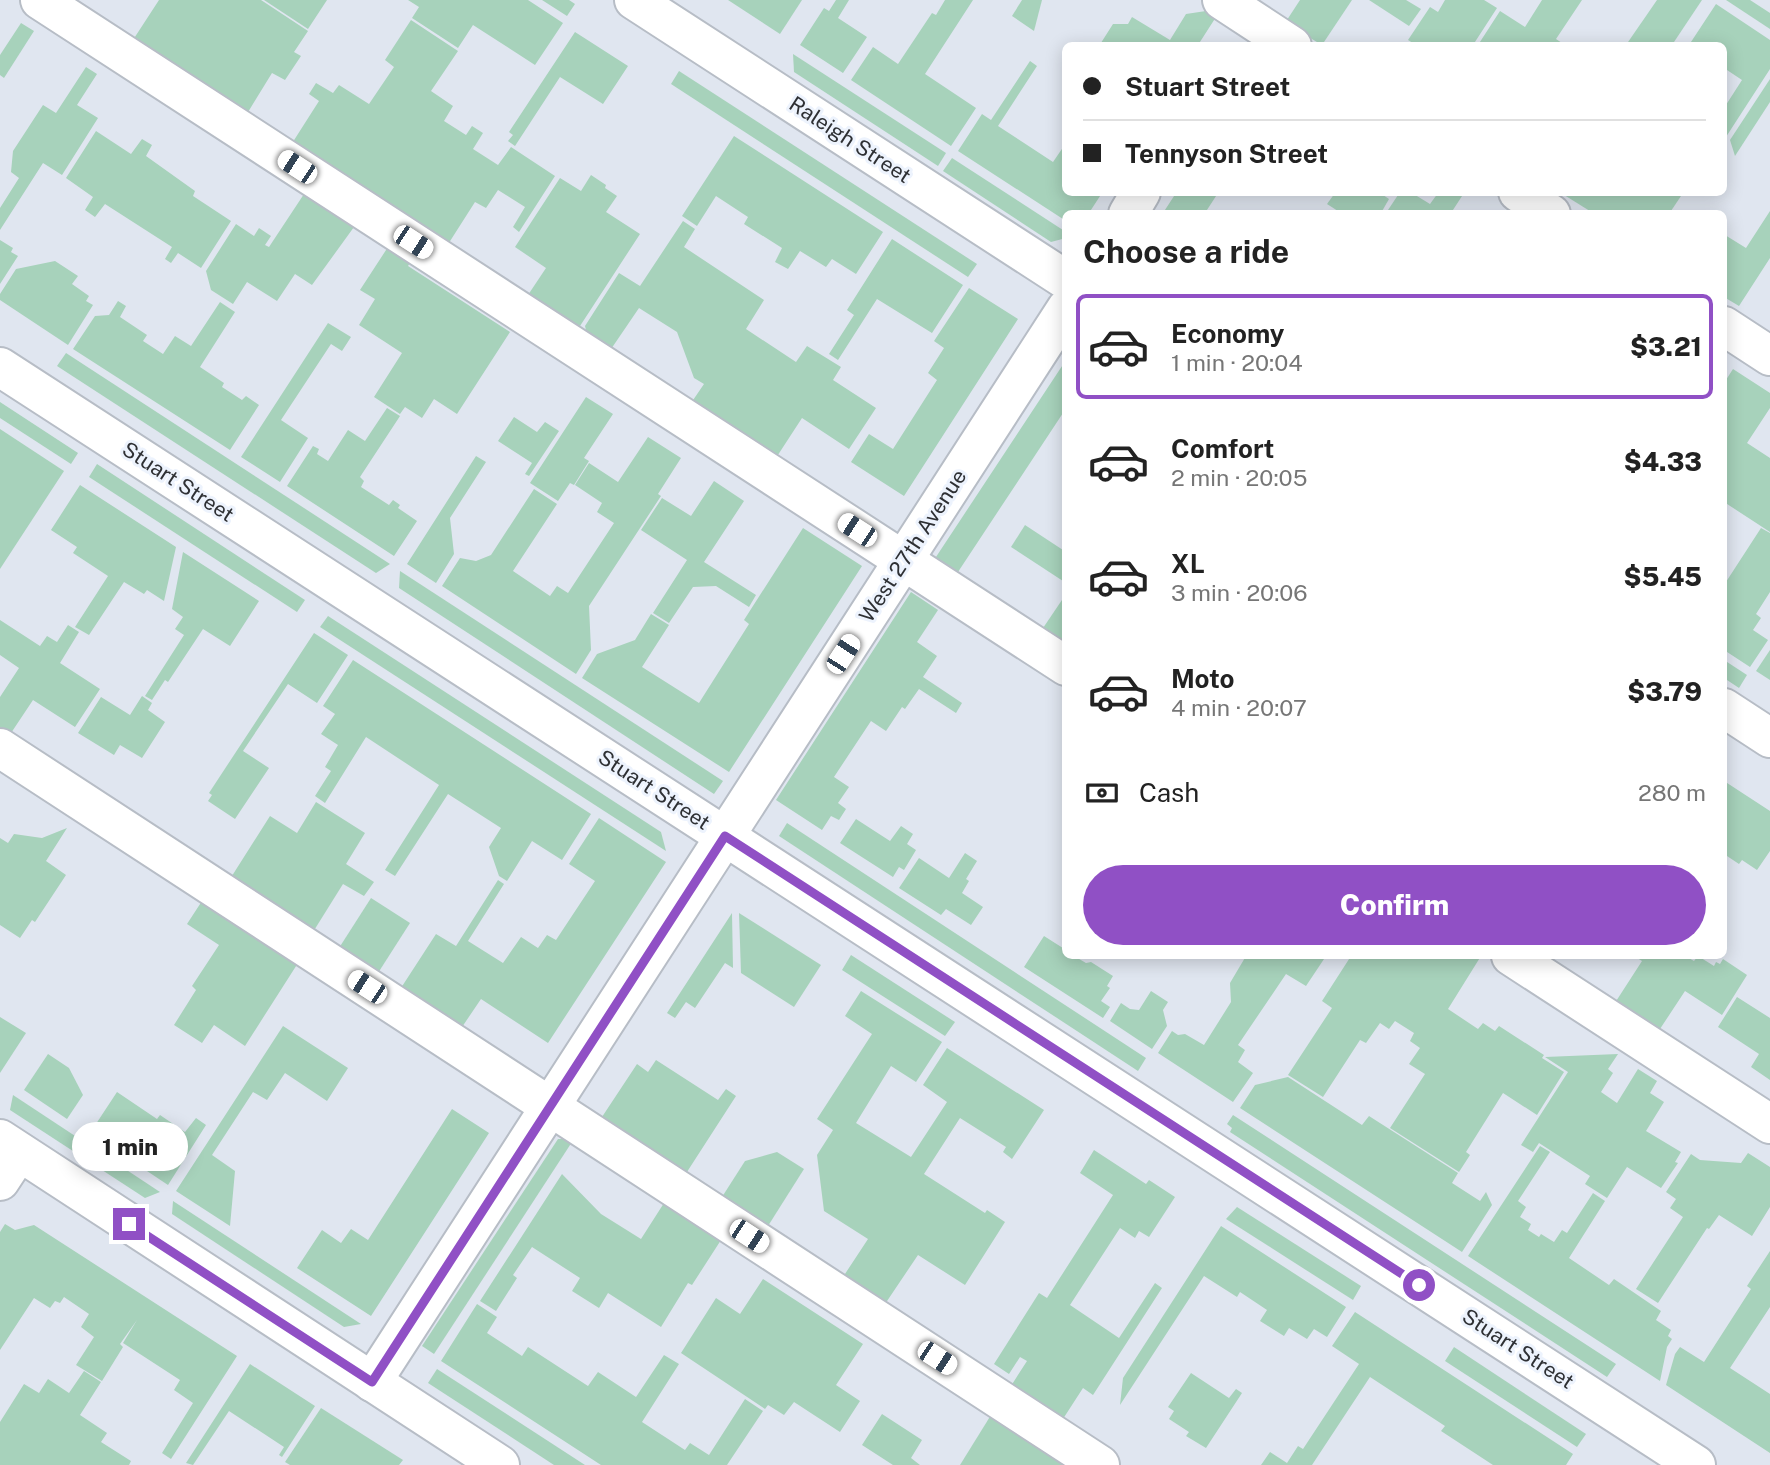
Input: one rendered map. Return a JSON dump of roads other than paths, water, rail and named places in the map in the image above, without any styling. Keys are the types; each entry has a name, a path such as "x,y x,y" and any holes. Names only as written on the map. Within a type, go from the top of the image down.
{"street":[{"path":"40,0 1062,663"},
{"name":"Raleigh Street","path":"634,0 1062,277"},
{"path":"1244,16 1286,42"},
{"path":"1524,196 1545,210"},
{"name":"West 27th Avenue","path":"372,1382 1062,315"},
{"path":"1727,328 1770,356"},
{"name":"Stuart Street","path":"0,367 1696,1465"},
{"path":"1727,710 1770,738"},
{"path":"0,748 1100,1465"},
{"path":"1516,959 1770,1124"},
{"path":"6,1157 372,1382 491,1463"}]}
